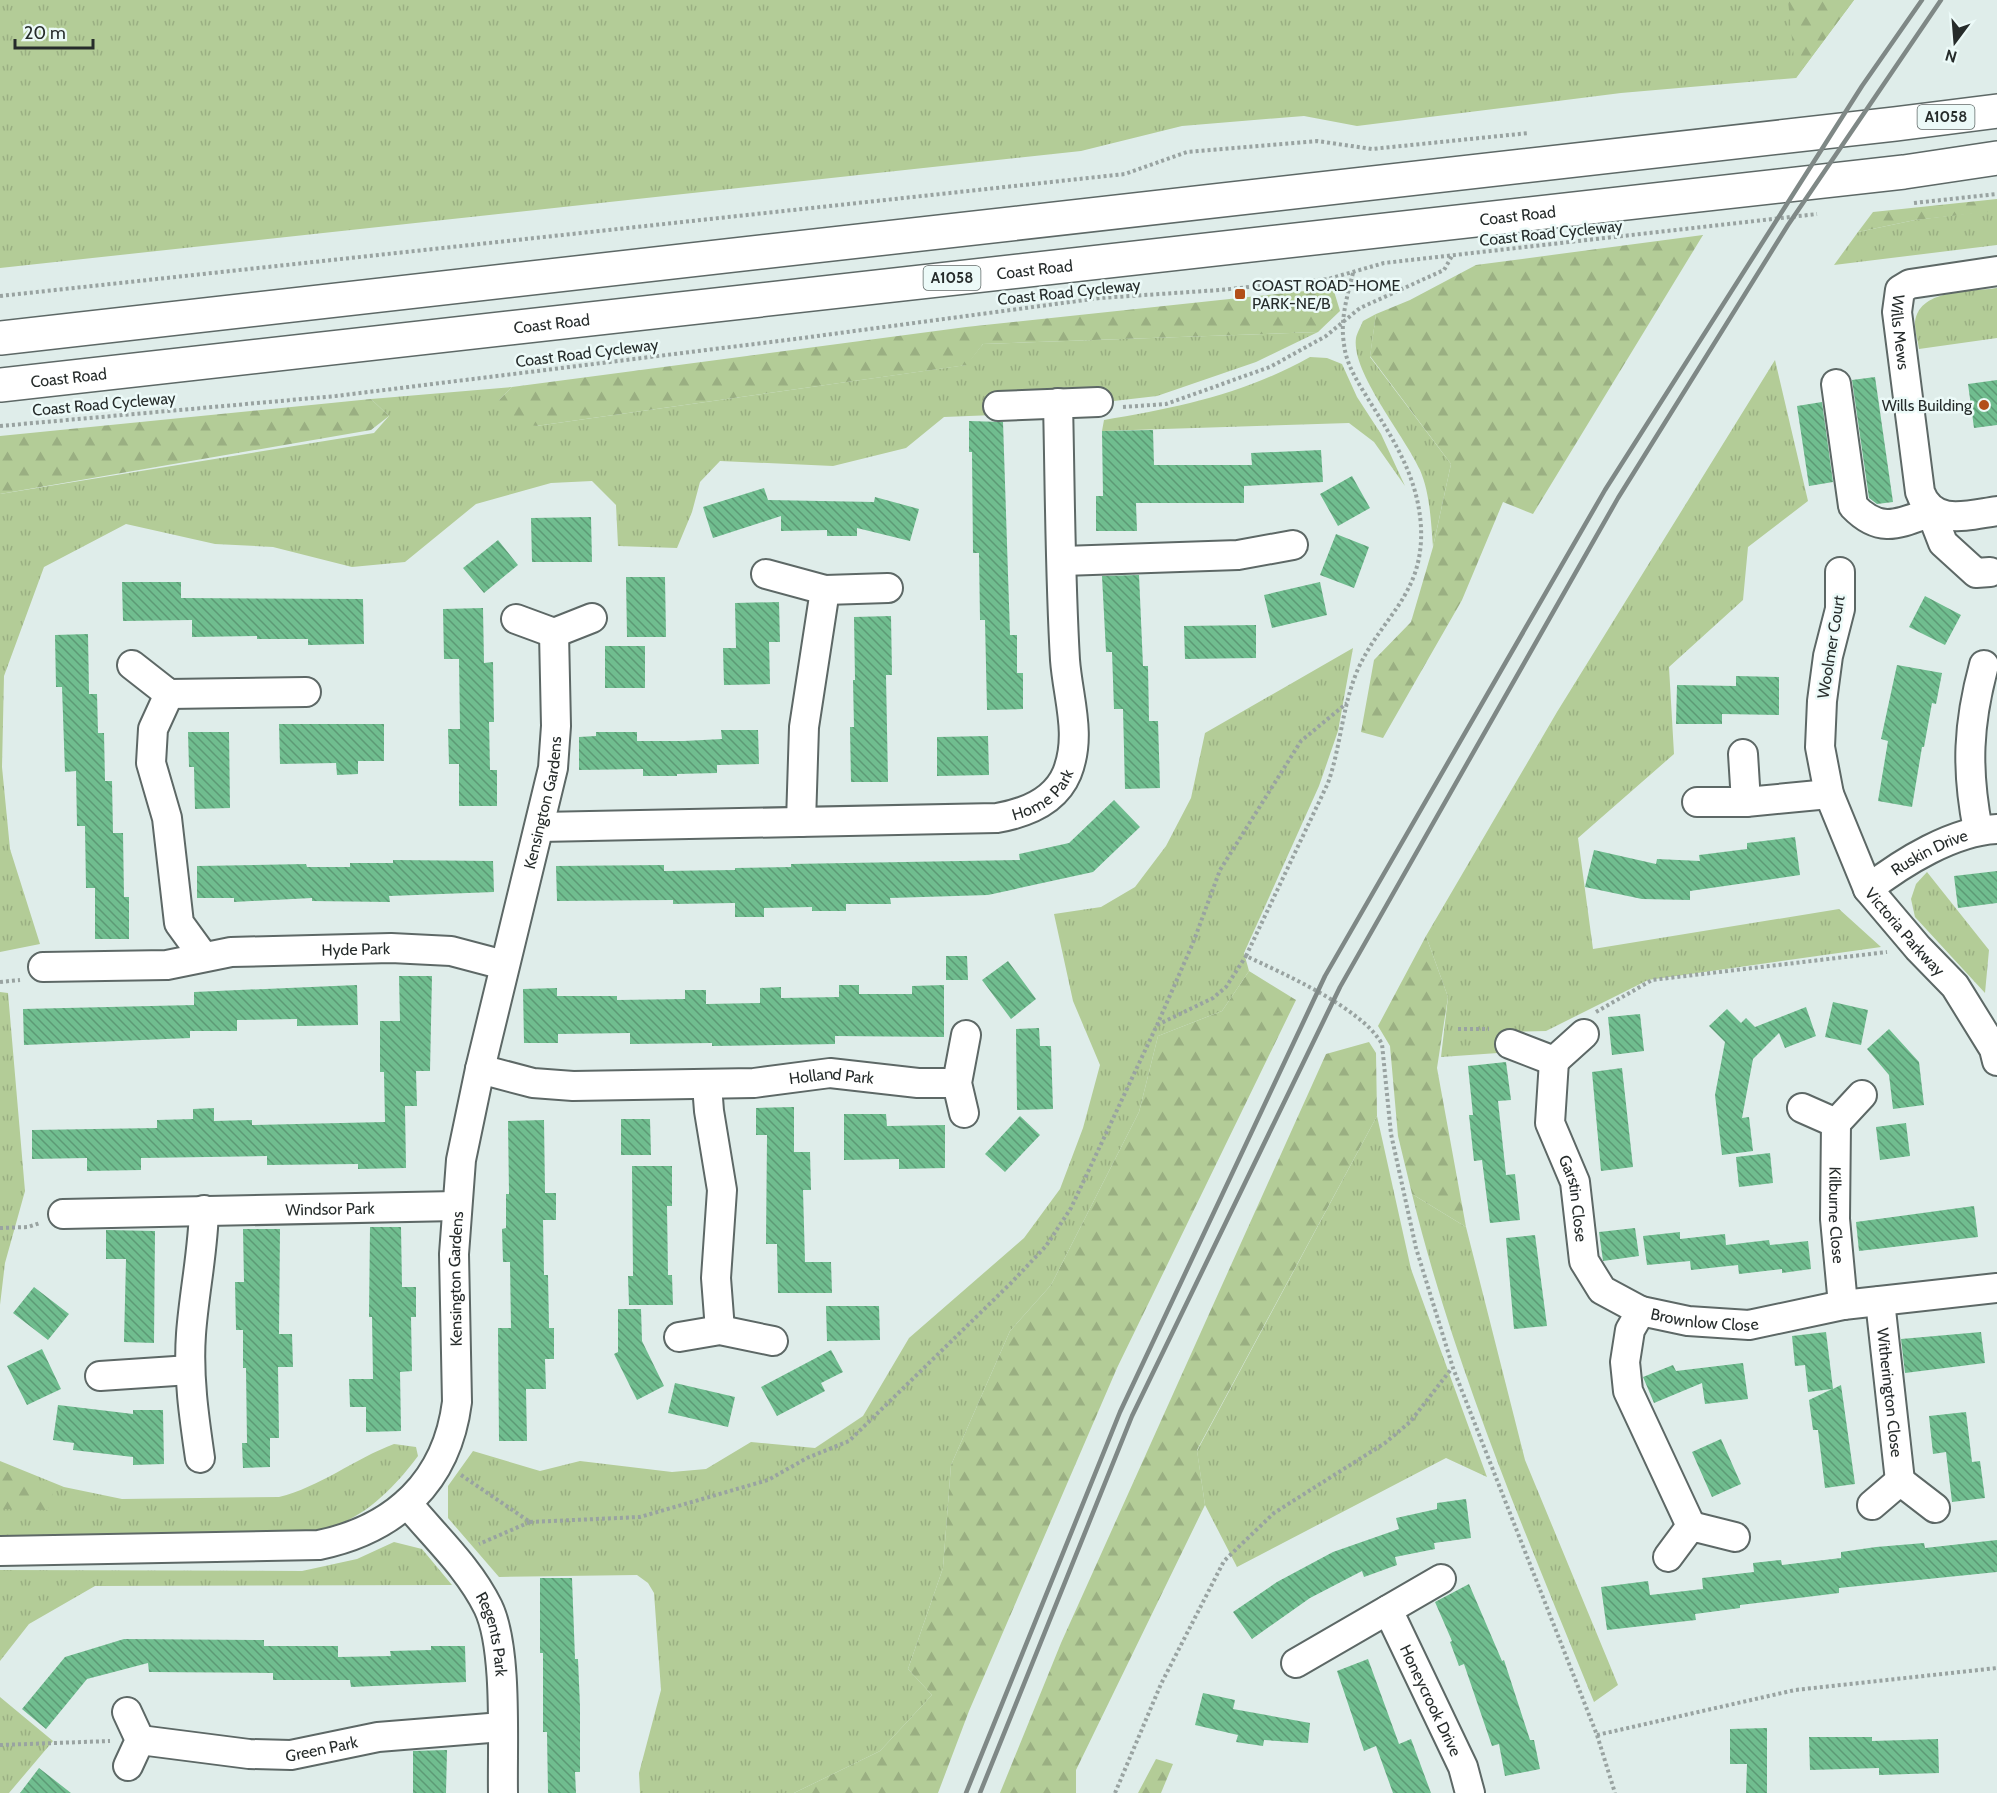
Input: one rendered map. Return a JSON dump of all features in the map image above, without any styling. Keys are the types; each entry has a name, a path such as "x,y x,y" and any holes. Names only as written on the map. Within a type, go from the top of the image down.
{"highway":[{"name":"A1058","path":"0,338 1883,126 1997,111"},
{"name":"Coast Road","path":"0,385 1904,171 1997,158"},
{"name":"A1058","path":"1904,171 1997,164"}],"street":[{"name":"Wills Mews","path":"1990,572 1976,573 1943,543 1931,512 1920,492 1897,299 1900,290 1910,284 1997,271"},
{"path":"1836,384 1853,506 1866,519 1882,524 1897,525 1931,512 1958,517 1997,511"},
{"path":"998,406 1098,402"},
{"name":"Home Park","path":"540,827 997,818 1028,810 1052,796 1066,774 1075,741 1075,723 1065,660 1058,403"},
{"path":"1063,561 1238,555 1293,545"},
{"name":"Woolmer Court","path":"1829,794 1820,747 1822,701 1828,656 1840,609 1840,573"},
{"path":"766,574 825,590 888,588"},
{"path":"801,822 803,735 825,590"},
{"path":"516,619 555,633 592,618"},
{"name":"Kensington Gardens","path":"0,1551 319,1545 355,1536 373,1528 407,1503 441,1462 454,1423 457,1402 454,1254 461,1160 504,965 540,827 556,746 555,633"},
{"path":"132,665 169,693 306,692"},
{"path":"1984,665 1974,705 1969,747 1970,788 1988,829"},
{"path":"169,693 153,729 151,763 167,819 179,923 204,956"},
{"path":"1743,754 1746,802"},
{"path":"1697,802 1746,802 1829,794"},
{"name":"Victoria Parkway","path":"1829,794 1869,889 1918,948 1955,986 1994,1049 1997,1061"},
{"name":"Ruskin Drive","path":"1869,889 1902,863 1988,829"},
{"name":"Hyde Park","path":"43,967 167,965 231,952 430,948 504,965"},
{"path":"1510,1044 1554,1060 1584,1034"},
{"path":"964,1113 957,1083 966,1035"},
{"name":"Garstin Close","path":"1554,1060 1550,1123 1575,1182 1584,1261 1602,1290 1641,1311"},
{"name":"Holland Park","path":"480,1069 551,1086 707,1085 778,1081 830,1073 918,1083 957,1083"},
{"path":"707,1085 709,1111 721,1171 722,1190 716,1269 720,1330"},
{"path":"1802,1108 1836,1123 1862,1095"},
{"name":"Kilburne Close","path":"1836,1123 1835,1219 1843,1305"},
{"name":"Windsor Park","path":"63,1214 457,1206"},
{"path":"200,1458 190,1370 194,1305 202,1255 204,1210"},
{"name":"Brownlow Close","path":"1691,1526 1628,1391 1625,1362 1630,1330 1641,1311 1688,1321 1749,1324 1843,1305 1997,1288"},
{"name":"Witherington Close","path":"1880,1301 1900,1482"},
{"path":"679,1338 720,1330 774,1341"},
{"path":"100,1376 190,1370"},
{"path":"1872,1505 1900,1482 1935,1508"},
{"name":"Regents Park","path":"407,1503 453,1556 481,1594 494,1623 500,1659 503,1793"},
{"path":"1668,1557 1691,1526 1735,1537"},
{"path":"1296,1663 1441,1580"},
{"name":"Honeycrook Drive","path":"1389,1610 1463,1767 1470,1793"},
{"path":"127,1712 140,1740 128,1766"},
{"name":"Green Park","path":"140,1740 249,1754 281,1755 406,1734 502,1727"}],"path":[{"path":"0,296 1125,174 1187,152 1317,141 1372,149 1535,132"},
{"path":"1909,203 1997,194"},
{"name":"Coast Road Cycleway","path":"0,426 336,396 795,339 1100,297 1220,290 1328,279 1384,263 1820,214"},
{"path":"1098,402 1105,408 1166,404 1270,367 1342,324 1360,308 1444,270 1452,256"},
{"path":"1157,1025 1213,998 1226,987 1246,956 1328,783 1336,759 1347,703 1366,653 1396,614 1416,571 1421,526 1411,475 1352,369 1344,346 1342,324 1353,273"},
{"path":"453,1556 530,1522 640,1517 768,1480 807,1458 849,1441 905,1388 1046,1246 1071,1208 1157,1025 1193,943 1220,870 1301,741 1347,703"},
{"path":"1584,1034 1583,1019 1652,980 1918,948"},
{"path":"1246,956 1301,983 1361,1020 1377,1035 1382,1044 1391,1134 1413,1237 1453,1368 1598,1735 1616,1793"},
{"path":"0,1227 28,1227 63,1214"},
{"path":"1116,1793 1161,1684 1224,1561 1274,1513 1385,1443 1410,1422 1453,1368"},
{"path":"441,1462 530,1522"},
{"path":"1598,1735 1796,1690 1997,1668"},
{"path":"0,1745 140,1740"}],"green space":[{"path":"0,0 1854,0 1796,78 1621,93 1357,126 1304,116 1182,126 1081,151 0,268"},
{"path":"1788,0 1854,0 1796,78"},
{"path":"1997,199 1997,211 1915,220 1858,232 1873,212"},
{"path":"1997,210 1997,245 1834,265 1858,232 1915,220"},
{"path":"1703,235 1533,514 1503,502 1462,600 1383,738 1361,732 1374,660 1411,622 1433,547 1451,464 1370,356 1376,314 1410,300 1476,265"},
{"path":"1333,288 1340,311 1318,332 983,344 967,365 536,426 506,419 499,400 512,387 966,327"},
{"path":"1997,288 1997,338 1919,349 1915,325 1918,313 1925,304 1947,294"},
{"path":"1376,314 1370,357 1451,464 1433,547 1428,498 1420,470 1370,386 1357,352 1356,338 1363,321"},
{"path":"1318,332 1256,362 1157,396 1105,402 1103,388 991,396 994,415 944,417 906,448 833,466 720,461 700,482 692,512 677,548 618,546 616,505 592,481 551,483 476,504 405,562 352,567 273,547 215,544 126,524 44,567 4,676 2,767 10,849 40,944 0,952 0,494 374,433 389,416 371,399 512,387 499,400 536,426 966,365 983,344"},
{"path":"1310,357 1327,358 1342,364 1357,397 1381,434 1405,486 1374,442 1349,423 1102,431 1104,420 1210,398 1260,381"},
{"path":"1775,360 1808,501 1748,547 1743,600 1669,667 1674,754 1578,838 1593,949 1839,909 1881,947 1648,980 1546,1031 1506,1032 1498,1053 1441,1057 1448,997 1426,936 1557,712"},
{"path":"371,399 389,416 371,430 0,494 0,436"},
{"path":"1353,648 1338,731 1319,786 1244,953 1249,971 1222,1011 1158,1036 1139,1112 1051,1285 1010,1331 951,1465 943,1568 908,1669 932,1695 880,1751 794,1793 640,1793 639,1773 661,1690 654,1593 648,1583 637,1575 499,1577 448,1518 448,1486 473,1451 540,1471 580,1461 672,1472 706,1469 751,1442 815,1448 863,1416 909,1338 1024,1238 1060,1189 1083,1128 1100,1065 1073,1001 1054,914 1101,907 1135,887 1166,846 1191,798 1205,733"},
{"path":"1927,872 1989,950 1985,993 1915,917 1911,899 1916,884"},
{"path":"1426,936 1448,997 1437,1068 1466,1227 1412,1194 1398,1136 1390,1046 1378,1026"},
{"path":"1249,971 1296,1000 1117,1368 969,1711 938,1793 794,1793 880,1751 932,1695 908,1669 943,1568 951,1465 1010,1331 1051,1285 1139,1112 1158,1036 1222,1011"},
{"path":"0,992 8,993 25,1191 5,1263 0,1305"},
{"path":"1369,1042 1376,1053 1377,1116 1197,1450 1205,1505 1076,1770 1076,1793 1000,1793 1061,1643 1326,1054"},
{"path":"1377,1116 1411,1269 1487,1477 1446,1458 1237,1567 1205,1505 1197,1451"},
{"path":"1412,1194 1466,1227 1525,1460 1618,1685 1594,1702 1518,1514 1471,1388 1429,1260"},
{"path":"394,1444 416,1447 418,1456 397,1482 361,1513 348,1521 317,1532 0,1536 0,1461 64,1487 122,1499 279,1497 309,1487"},
{"path":"0,1469 54,1489 48,1510 0,1509"},
{"path":"394,1542 422,1549 452,1585 95,1586 29,1624 0,1661 0,1570 302,1571 357,1559"},
{"path":"0,1697 53,1741 9,1793 0,1793"},
{"path":"1156,1759 1173,1764 1161,1793 1138,1793"}],"building":[{"path":"1875,377 1893,502 1877,504 1869,498 1852,380"},
{"name":"Wills Building","path":"1997,380 1997,425 1974,428 1968,384"},
{"path":"1822,402 1833,482 1809,486 1797,406"},
{"path":"969,421 1003,422 1010,635 1017,635 1017,673 1023,673 1023,709 987,710 985,620 980,620 979,553 973,553 972,452 969,452"},
{"path":"1153,430 1154,465 1252,465 1251,453 1321,450 1323,482 1244,486 1244,503 1136,503 1137,531 1096,531 1096,496 1103,496 1102,431"},
{"path":"1352,476 1370,508 1338,526 1320,494"},
{"path":"764,488 768,500 874,502 875,497 919,509 910,541 857,528 857,536 827,536 827,530 781,531 781,516 713,538 703,507"},
{"path":"591,517 592,562 532,562 531,518"},
{"path":"1336,534 1369,547 1354,588 1320,575"},
{"path":"498,540 518,565 484,593 463,568"},
{"path":"1139,575 1143,666 1148,666 1149,721 1158,721 1160,788 1125,789 1123,709 1114,709 1112,652 1106,652 1102,576"},
{"path":"626,577 665,577 666,637 627,637"},
{"path":"122,582 181,582 181,598 363,599 364,644 308,645 308,639 257,639 257,636 192,637 192,620 123,621"},
{"path":"1320,582 1327,615 1272,628 1264,595"},
{"path":"1925,596 1961,615 1945,645 1909,627"},
{"path":"779,602 780,642 769,642 770,684 724,685 723,648 736,648 735,603"},
{"path":"483,608 484,663 493,662 494,722 489,722 490,770 497,770 497,806 459,806 459,764 449,764 448,729 460,729 459,659 444,659 443,609"},
{"path":"891,616 892,675 886,675 888,782 851,782 850,727 854,727 853,680 855,680 854,617"},
{"path":"1256,625 1256,658 1185,659 1184,626"},
{"path":"88,634 89,694 97,694 98,733 104,733 105,781 112,781 113,833 123,833 124,897 129,897 129,939 95,939 95,888 86,888 85,826 77,826 76,771 65,772 62,687 56,687 55,635"},
{"path":"605,646 645,646 645,688 605,688"},
{"path":"1897,665 1942,673 1936,704 1932,703 1924,747 1922,747 1912,807 1878,801 1888,741 1881,739"},
{"path":"1736,676 1779,677 1779,715 1722,714 1722,724 1676,724 1677,685 1736,686"},
{"path":"279,724 384,724 384,761 358,761 358,774 337,775 336,763 280,764"},
{"path":"721,730 758,730 759,764 717,765 717,773 677,774 677,776 643,776 643,769 579,770 579,737 596,736 596,732 637,732 637,741 684,741 722,739"},
{"path":"188,732 229,732 230,808 195,809 194,767 189,767"},
{"path":"988,736 989,775 937,776 937,737"},
{"path":"1114,800 1140,827 1093,872 988,895 890,898 891,904 846,904 846,911 812,911 812,907 764,908 764,917 735,917 735,903 673,904 673,900 557,901 556,866 664,865 664,871 791,867 791,864 1020,860 1019,854 1069,843"},
{"path":"1795,837 1800,875 1690,891 1690,900 1642,899 1585,887 1594,850 1656,864 1657,859 1700,861 1699,855 1747,849 1747,843"},
{"path":"393,860 493,861 494,892 389,896 390,902 312,901 312,898 234,902 234,898 197,898 197,866 306,864 307,867 350,867 350,863 393,863"},
{"path":"1997,871 1997,903 1958,908 1954,876"},
{"path":"946,956 967,956 968,980 946,980"},
{"path":"1008,961 1036,999 1011,1019 982,980"},
{"path":"399,976 432,976 430,1071 416,1071 417,1106 405,1106 406,1168 358,1169 358,1164 267,1165 267,1156 141,1158 141,1170 87,1171 87,1158 32,1159 32,1130 157,1128 157,1120 193,1119 193,1109 214,1108 214,1121 252,1120 252,1125 385,1122 384,1072 380,1072 380,1021 400,1021"},
{"path":"357,985 358,1025 297,1026 297,1019 237,1020 237,1031 190,1031 190,1038 24,1045 23,1009 194,1005 194,992"},
{"path":"839,985 859,985 859,994 912,994 912,986 944,985 944,1037 835,1036 835,1044 712,1046 712,1043 630,1044 630,1033 558,1034 558,1043 524,1043 523,989 557,988 557,996 617,996 617,1000 685,999 685,990 706,990 706,1004 760,1003 760,988 781,987 781,998 839,997"},
{"path":"1833,1002 1868,1010 1861,1045 1825,1037"},
{"path":"1806,1007 1816,1036 1785,1048 1779,1033 1753,1059 1742,1118 1749,1117 1753,1151 1722,1155 1715,1095 1725,1042 1709,1026 1727,1009 1741,1023 1746,1018 1755,1027"},
{"path":"1640,1014 1644,1051 1612,1055 1608,1017"},
{"path":"1039,1028 1040,1046 1051,1046 1053,1109 1017,1110 1016,1029"},
{"path":"1889,1029 1919,1062 1924,1105 1893,1109 1889,1075 1867,1049"},
{"path":"1506,1062 1511,1100 1498,1101 1506,1175 1515,1174 1520,1220 1490,1223 1482,1160 1474,1161 1469,1115 1473,1115 1468,1066"},
{"path":"1622,1068 1633,1167 1601,1171 1592,1072"},
{"path":"794,1107 794,1152 810,1152 811,1190 803,1190 805,1262 831,1262 832,1293 778,1293 777,1244 766,1244 767,1135 756,1135 756,1108"},
{"path":"844,1114 886,1114 887,1126 945,1125 945,1168 899,1169 899,1159 844,1160"},
{"path":"1020,1116 1040,1135 1005,1172 985,1154"},
{"path":"621,1119 650,1119 651,1155 621,1155"},
{"path":"544,1120 545,1193 556,1193 556,1220 543,1220 544,1275 548,1275 549,1328 554,1328 554,1359 545,1359 546,1389 526,1389 527,1441 499,1441 498,1328 511,1328 510,1262 503,1262 502,1229 506,1228 506,1194 509,1194 508,1121"},
{"path":"1906,1123 1910,1156 1880,1160 1876,1127"},
{"path":"1770,1153 1773,1183 1739,1187 1736,1157"},
{"path":"632,1166 672,1166 672,1206 667,1206 668,1275 672,1275 673,1305 629,1305 628,1276 633,1276"},
{"path":"1974,1206 1978,1237 1859,1251 1856,1222"},
{"path":"370,1227 401,1227 402,1287 416,1287 416,1317 411,1317 412,1371 400,1372 401,1431 366,1432 366,1407 350,1407 349,1379 373,1379 372,1317 369,1317"},
{"path":"1635,1228 1639,1256 1603,1261 1599,1232"},
{"path":"243,1229 280,1229 279,1334 292,1334 293,1367 278,1367 279,1438 270,1438 270,1467 243,1468 242,1443 247,1443 246,1368 243,1368 243,1330 236,1330 235,1282 244,1282"},
{"path":"106,1230 155,1231 154,1343 124,1342 126,1259 106,1259"},
{"path":"1680,1232 1680,1239 1725,1234 1726,1245 1769,1240 1770,1245 1808,1241 1811,1269 1782,1273 1782,1269 1739,1274 1738,1265 1691,1270 1690,1261 1647,1265 1643,1236"},
{"path":"1535,1235 1547,1326 1514,1329 1506,1238"},
{"path":"34,1287 69,1314 48,1340 13,1313"},
{"path":"826,1306 879,1306 880,1340 827,1341"},
{"path":"618,1309 641,1309 642,1341 664,1386 637,1400 614,1354 618,1352"},
{"path":"1826,1332 1833,1389 1841,1385 1855,1484 1825,1488 1818,1430 1813,1430 1809,1400 1832,1389 1808,1392 1805,1365 1795,1366 1792,1336"},
{"path":"1981,1332 1985,1363 1905,1373 1901,1339"},
{"path":"42,1349 61,1389 27,1405 7,1366"},
{"path":"831,1350 843,1372 821,1383 825,1391 777,1416 761,1387"},
{"path":"1743,1363 1748,1399 1705,1404 1702,1383 1654,1403 1643,1377 1673,1365 1676,1371"},
{"path":"675,1383 735,1397 728,1427 668,1413"},
{"path":"58,1405 133,1414 133,1410 163,1410 164,1464 133,1465 133,1457 73,1450 74,1443 53,1440"},
{"path":"1966,1412 1972,1462 1980,1461 1985,1498 1952,1502 1946,1452 1933,1454 1929,1416"},
{"path":"1721,1439 1741,1484 1712,1497 1692,1452"},
{"path":"1466,1499 1471,1538 1434,1543 1435,1549 1395,1557 1397,1565 1364,1577 1362,1571 1310,1598 1252,1639 1233,1612 1277,1582 1333,1552 1399,1529 1396,1518 1437,1509 1437,1503"},
{"path":"1997,1540 1997,1572 1839,1588 1839,1593 1740,1605 1740,1608 1695,1614 1696,1620 1607,1630 1601,1587 1648,1581 1650,1595 1703,1589 1702,1578 1754,1572 1753,1563 1781,1560 1782,1565 1841,1558 1841,1552 1876,1547 1924,1543 1925,1548"},
{"path":"540,1578 572,1578 575,1659 578,1659 580,1707 580,1772 575,1772 576,1793 548,1793 547,1732 543,1732 543,1653 540,1653"},
{"path":"1469,1584 1502,1661 1504,1660 1530,1740 1534,1740 1540,1769 1505,1776 1499,1744 1492,1746 1464,1664 1459,1666 1450,1642 1452,1641 1435,1602"},
{"path":"124,1639 264,1640 264,1646 338,1646 338,1657 391,1656 390,1651 431,1650 431,1646 465,1646 466,1682 351,1687 350,1680 273,1680 273,1673 149,1672 148,1663 87,1679 46,1729 22,1709 65,1657"},
{"path":"1368,1659 1399,1744 1411,1739 1431,1793 1393,1793 1376,1746 1364,1751 1337,1671"},
{"path":"1203,1693 1235,1700 1233,1709 1310,1723 1308,1743 1264,1740 1263,1746 1236,1742 1238,1735 1195,1725"},
{"path":"1767,1728 1767,1793 1746,1793 1747,1764 1730,1764 1730,1729"},
{"path":"1809,1737 1872,1737 1872,1741 1938,1739 1939,1773 1879,1775 1879,1768 1810,1770"},
{"path":"447,1750 446,1793 413,1793 413,1751"},
{"path":"39,1768 71,1793 20,1793"}],"railway":[{"path":"966,1793 1120,1412 1325,976 1605,490 1862,86 1922,0"},
{"path":"980,1793 1132,1416 1340,987 1618,498 1788,225 1941,0"}],"place":[{"name":"COAST ROAD-HOME PARK-NE/B","path":"1240,294"},
{"name":"Wills Building","path":"1984,405"}]}
